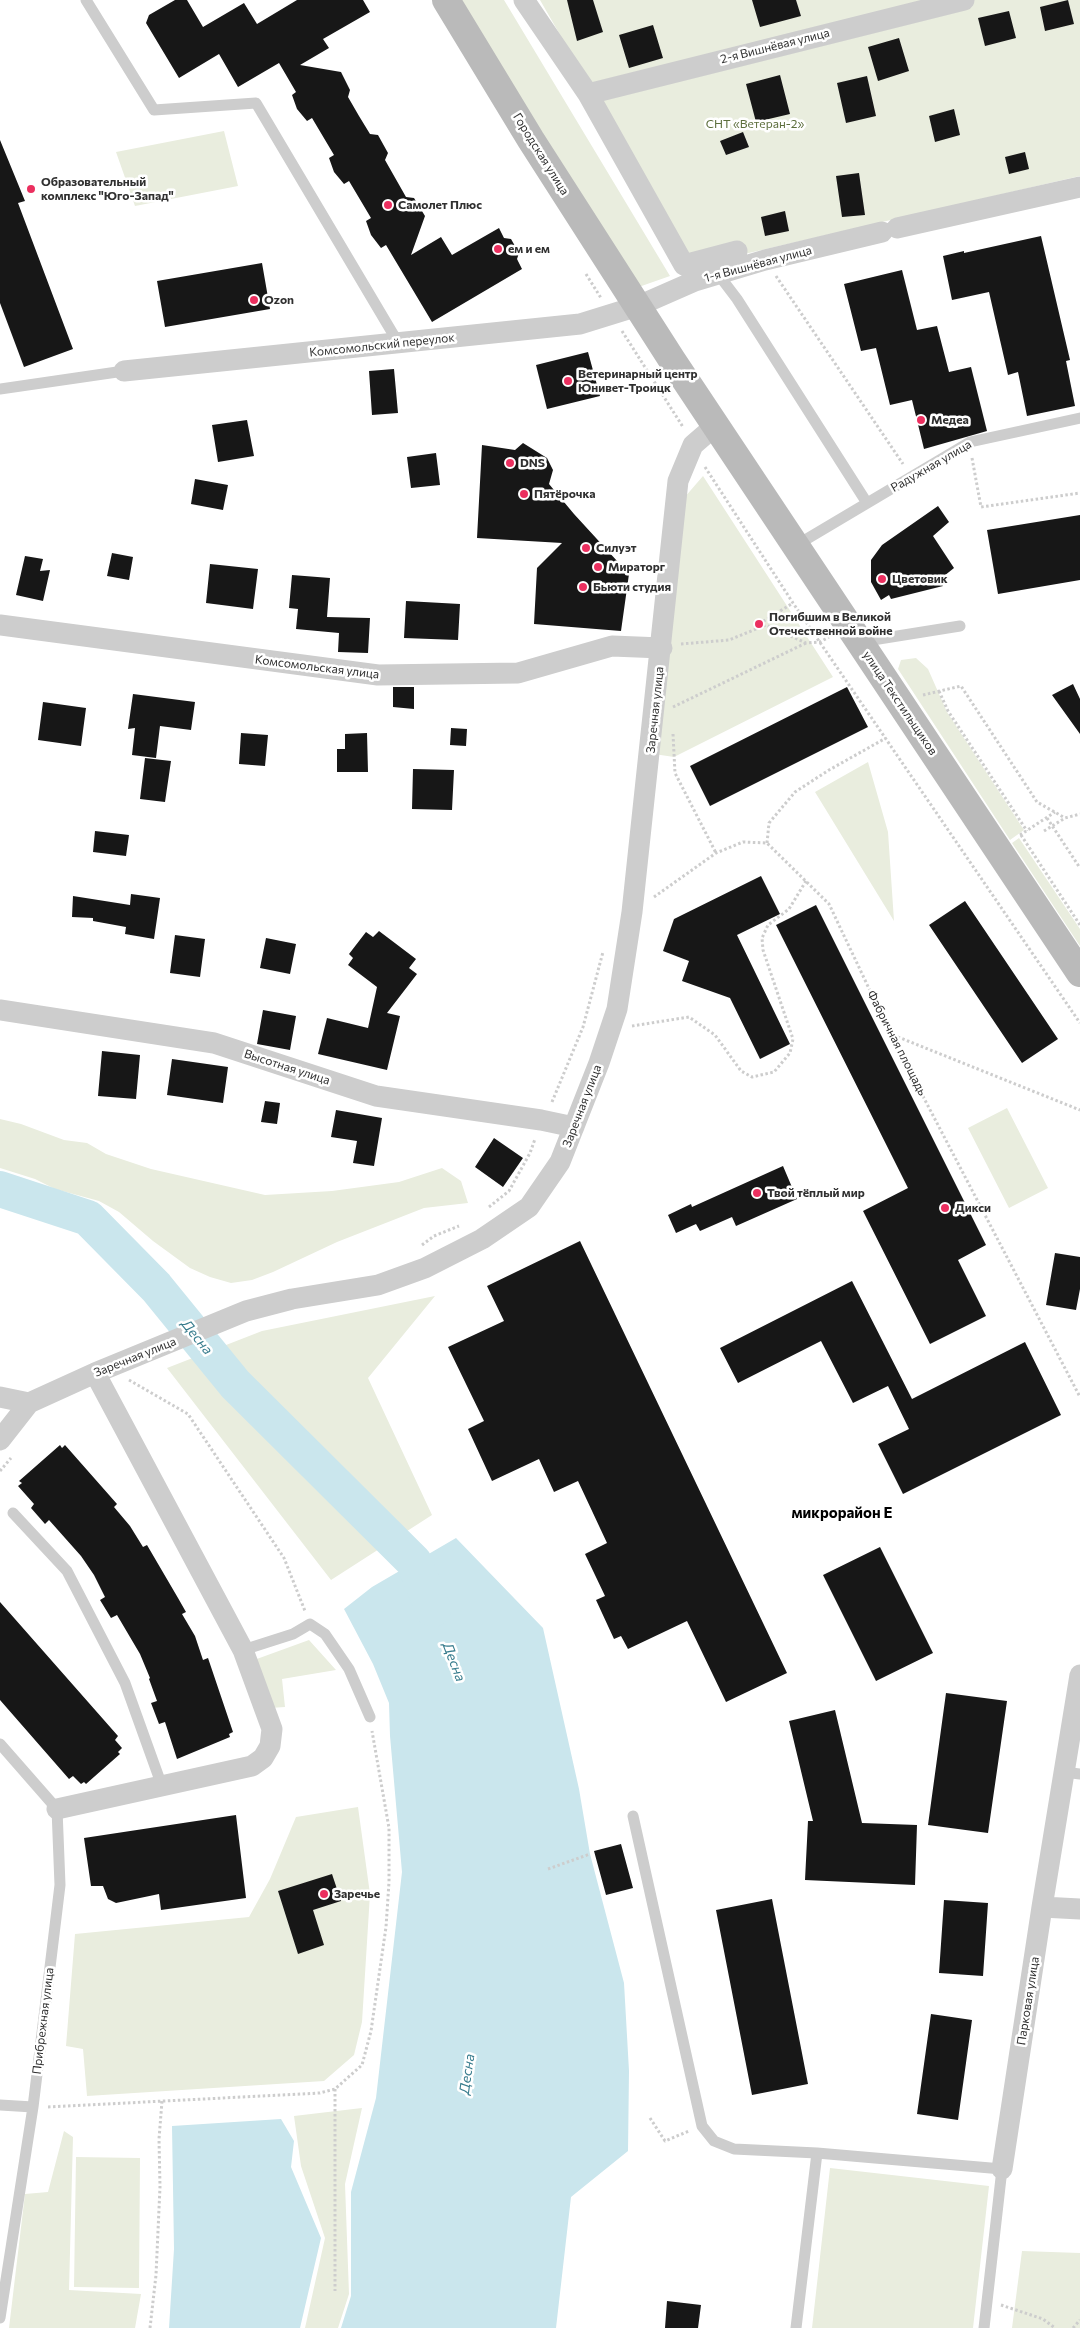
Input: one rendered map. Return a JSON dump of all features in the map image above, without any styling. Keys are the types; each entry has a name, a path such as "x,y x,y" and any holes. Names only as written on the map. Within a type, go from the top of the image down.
{"main road":[{"name":"Городская улица","path":"446,0 531,140 638,306"},
{"name":"улица Текстильщиков","path":"638,306 715,426 859,642 1010,842 1080,973"}],"street":[{"path":"524,0 588,94 684,265 737,252"},
{"name":"2-я Вишнёвая улица","path":"588,94 964,0"},
{"name":"1-я Вишнёвая улица","path":"638,306 695,281 765,260 1080,187"},
{"name":"Комсомольский переулок","path":"124,372 580,324 638,306"},
{"name":"Заречная улица","path":"6,1448 29,1403 95,1373 246,1311 292,1299 378,1285 425,1268 482,1239 530,1207 560,1162 617,1009 664,715 662,648 678,481 693,445 715,426"},
{"name":"Комсомольская улица","path":"0,626 378,675 518,673 612,646 662,648"},
{"name":"Высотная улица","path":"0,1010 214,1042 376,1096 541,1120 574,1127"},
{"path":"58,1809 252,1766 264,1758 270,1746 272,1729 243,1650 95,1373"},
{"path":"0,1397 29,1403"},
{"name":"Парковая улица","path":"1002,2169 1042,1907 1072,1773 1080,1675"},
{"path":"1042,1907 1080,1909"}],"lane":[{"path":"86,0 154,110 256,104 399,344"},
{"path":"718,274 737,299 867,504"},
{"path":"0,389 124,372"},
{"name":"Радужная улица","path":"795,546 970,442 1080,418"},
{"path":"859,642 960,626"},
{"path":"13,1513 67,1571 125,1683 162,1786"},
{"path":"243,1650 293,1634 310,1624 325,1634 349,1669 370,1717"},
{"path":"0,1744 58,1809"},
{"name":"Прибрежная улица","path":"0,2318 33,2107 60,1885 58,1809"},
{"path":"633,1816 702,2126 714,2141 734,2149 817,2153 1002,2169"},
{"path":"0,2105 33,2107"},
{"path":"796,2328 817,2153"},
{"name":"Парковая улица","path":"984,2328 1002,2169"}],"path":[{"path":"765,260 912,477"},
{"path":"585,272 676,414 715,485 793,603 1080,1023"},
{"path":"970,442 981,507 1080,493"},
{"path":"759,624 793,603"},
{"path":"662,648 688,642 729,640 766,625 806,643"},
{"path":"664,715 674,706 806,643 820,642"},
{"path":"920,696 961,686 1037,802 1065,818"},
{"path":"939,691 948,712 1027,831"},
{"path":"664,715 674,706"},
{"path":"674,726 675,773 716,853"},
{"path":"632,912 716,853 743,842 767,843 769,823 795,792 829,770 886,738"},
{"path":"1055,812 1010,842 1080,925"},
{"path":"1044,831 1065,818 1080,814"},
{"path":"1046,818 1080,868"},
{"name":"Фабричная площадь","path":"767,843 829,904 891,1034 1080,1397"},
{"path":"628,1026 648,1025 689,1017 715,1035 740,1071 752,1077 774,1072 790,1054 793,1039 772,972 763,950 762,938 768,925 789,909 806,881"},
{"path":"488,1208 508,1191 530,1153 541,1120 555,1096 583,1027 605,945"},
{"path":"891,1034 1080,1110"},
{"path":"418,1248 434,1236 466,1223"},
{"path":"134,1375 126,1378 188,1414 284,1558 310,1624"},
{"path":"0,1471 6,1448"},
{"path":"33,2107 320,2093 335,2088 362,2065 371,2031 386,1927 389,1882 389,1828 370,1717"},
{"path":"548,1869 590,1854"},
{"path":"335,2088 335,2291"},
{"path":"150,2328 156,2274 160,2187 159,2139 162,2101"},
{"path":"650,2118 665,2141 702,2126"},
{"path":"987,2300 1043,2319 1055,2328"},
{"path":"1073,2328 1080,2320"}],"green space":[{"path":"457,0 504,0 670,276 633,289"},
{"name":"СНТ «Ветеран-2»","path":"540,0 1080,0 1080,176 693,266"},
{"path":"224,131 238,186 135,206 116,152"},
{"path":"703,476 833,677 674,757 654,754 684,498"},
{"path":"916,658 928,669 947,712 1024,830 1010,840 898,669 901,660"},
{"path":"868,762 888,832 894,921 815,792"},
{"path":"1019,838 1080,929 1080,946 1012,843"},
{"path":"1007,1108 1048,1188 1009,1208 968,1128"},
{"path":"0,1119 21,1124 64,1140 87,1143 106,1154 151,1169 265,1195 332,1191 399,1182 442,1168 461,1181 468,1203 424,1208 337,1242 273,1272 252,1280 231,1283 210,1277 190,1268 153,1241 119,1212 99,1201 55,1189 35,1179 0,1168"},
{"path":"435,1296 368,1378 432,1515 331,1580 167,1368 262,1331"},
{"path":"309,1640 336,1670 282,1679 285,1707 270,1708 254,1660"},
{"path":"358,1807 370,1894 362,2022 354,2055 324,2081 87,2096 83,2049 66,2046 75,1934 249,1917 270,1879 296,1817"},
{"path":"362,2108 345,2184 349,2294 338,2328 305,2328 325,2238 301,2166 294,2116"},
{"path":"64,2131 73,2137 69,2290 141,2294 135,2328 9,2328 25,2194 48,2192"},
{"path":"76,2157 140,2158 139,2288 74,2287"},
{"path":"830,2168 989,2186 973,2328 812,2328"},
{"path":"1022,2251 1080,2253 1080,2328 1012,2328"}],"water":[{"path":"456,1538 543,1628 579,1789 590,1854 624,1983 629,2071 628,2151 571,2197 556,2328 341,2328 351,2296 351,2192 376,2098 402,1872 390,1736 389,1703 373,1664 344,1609 372,1587"},
{"path":"281,2119 294,2141 291,2167 321,2238 300,2328 169,2328 174,2249 172,2126"}],"building":[{"path":"175,0 187,0 203,27 244,3 257,24 297,0 363,0 370,12 323,39 329,48 300,65 341,72 350,90 348,97 359,116 370,134 378,135 388,153 385,160 406,197 414,198 425,216 411,255 441,237 452,255 499,228 504,238 511,239 519,253 517,259 522,269 432,322 386,245 381,248 371,235 366,221 371,218 349,181 344,184 334,172 329,158 334,155 312,118 307,121 297,109 292,95 296,92 279,63 238,87 219,54 179,78 146,23 149,15"},
{"path":"567,0 593,0 603,32 577,41"},
{"path":"752,0 796,0 801,16 760,27"},
{"path":"1068,0 1074,24 1045,31 1040,7"},
{"path":"1009,11 1016,38 985,46 978,18"},
{"path":"653,25 663,58 629,68 619,35"},
{"path":"899,38 909,71 878,81 868,47"},
{"path":"780,75 790,114 756,122 746,84"},
{"path":"867,76 876,116 846,123 837,83"},
{"path":"954,109 960,135 935,142 929,116"},
{"path":"743,132 749,147 726,155 720,141"},
{"path":"0,140 25,201 18,203 73,349 24,367 0,303"},
{"path":"1025,152 1029,169 1009,174 1005,157"},
{"path":"859,173 865,215 842,217 836,176"},
{"path":"785,211 789,231 765,236 761,217"},
{"path":"1041,236 1070,360 1066,361 1075,406 1027,416 1018,372 1008,375 989,292 952,300 943,256"},
{"path":"262,263 270,309 165,327 157,281"},
{"path":"902,270 917,330 937,326 949,372 971,367 987,431 924,449 912,400 890,405 876,348 861,351 844,284"},
{"name":"Ветеринарный центр Юнивет-Троицк","path":"588,352 600,396 547,409 536,365"},
{"path":"394,369 398,413 372,415 369,371"},
{"path":"247,420 254,456 218,462 212,425"},
{"path":"523,443 547,458 553,470 549,484 629,574 621,631 534,624 537,568 562,543 477,538 482,445 515,450"},
{"path":"436,453 440,485 411,488 407,457"},
{"path":"195,479 228,485 223,510 191,504"},
{"path":"938,506 949,522 933,536 954,568 939,580 943,586 891,599 889,595 881,600 871,582 871,560 882,545"},
{"path":"1080,515 1080,580 998,594 987,530"},
{"path":"112,553 133,557 129,580 107,576"},
{"path":"25,556 43,559 40,571 50,570 43,601 16,595"},
{"path":"210,564 258,569 253,609 206,603"},
{"path":"292,575 330,578 327,617 370,618 368,653 338,652 339,633 296,629 298,609 289,608"},
{"path":"406,601 460,604 458,640 404,638"},
{"path":"1073,684 1080,699 1080,734 1052,695"},
{"path":"393,687 414,687 414,709 393,707"},
{"path":"847,687 868,727 710,806 690,766"},
{"path":"133,694 195,702 191,730 160,726 156,758 132,755 135,728 128,729"},
{"path":"43,702 86,708 81,746 38,740"},
{"path":"451,728 467,729 466,746 450,745"},
{"path":"241,733 268,735 265,766 239,764"},
{"path":"367,733 368,772 337,772 337,749 345,749 345,734"},
{"path":"145,758 171,761 165,802 140,799"},
{"path":"413,769 454,770 452,810 412,809"},
{"path":"95,831 129,835 126,856 93,852"},
{"path":"761,876 780,914 737,935 790,1044 760,1059 730,998 682,981 689,961 663,951 674,919"},
{"path":"131,894 160,898 154,939 125,934 126,927 93,921 93,918 72,917 73,896 130,905"},
{"path":"965,901 1058,1039 1022,1063 929,925"},
{"path":"816,905 986,1245 958,1260 986,1316 930,1344 863,1211 908,1188 776,925"},
{"path":"379,931 416,959 409,968 417,974 387,1013 400,1016 387,1070 318,1054 327,1018 368,1028 377,987 348,965 353,958 349,954 366,932 373,937"},
{"path":"175,935 205,939 200,977 170,973"},
{"path":"266,938 296,944 290,974 260,968"},
{"path":"263,1010 296,1016 290,1050 257,1044"},
{"path":"102,1051 140,1055 136,1099 98,1096"},
{"path":"172,1059 228,1067 223,1103 167,1095"},
{"path":"265,1101 280,1103 277,1124 261,1122"},
{"path":"336,1110 382,1118 374,1166 353,1163 357,1141 331,1137"},
{"path":"494,1138 523,1158 503,1187 475,1167"},
{"path":"783,1166 797,1199 736,1226 732,1217 700,1231 696,1224 676,1233 668,1215 691,1204 692,1207"},
{"path":"580,1241 787,1673 726,1702 687,1621 628,1649 621,1636 614,1639 596,1600 605,1596 585,1554 607,1543 578,1481 554,1492 539,1459 492,1481 468,1429 484,1421 448,1347 504,1321 487,1286"},
{"path":"1055,1253 1080,1257 1080,1289 1076,1310 1046,1305"},
{"path":"852,1281 912,1399 1025,1342 1061,1415 903,1494 878,1444 909,1429 888,1386 853,1403 821,1341 738,1383 720,1348"},
{"path":"60,1445 62,1448 65,1445 117,1504 114,1507 130,1526 143,1547 147,1545 178,1598 186,1612 182,1614 195,1636 203,1660 208,1658 233,1732 229,1734 230,1737 177,1759 165,1722 159,1724 151,1703 157,1701 140,1654 117,1615 111,1618 100,1600 105,1597 94,1575 81,1556 49,1520 45,1524 31,1508 34,1504 18,1486 22,1483 19,1481"},
{"path":"880,1547 933,1653 876,1681 823,1575"},
{"path":"0,1602 118,1736 115,1740 122,1748 118,1752 120,1754 86,1784 84,1782 81,1784 73,1776 69,1779 0,1700"},
{"path":"946,1693 1007,1701 988,1833 928,1825"},
{"path":"835,1710 862,1823 917,1825 915,1885 805,1880 808,1821 813,1821 789,1721"},
{"path":"236,1815 246,1898 161,1910 159,1894 116,1903 108,1899 103,1886 91,1886 84,1838"},
{"path":"621,1844 633,1888 606,1895 594,1851"},
{"path":"332,1874 341,1901 313,1910 324,1945 298,1954 278,1891"},
{"path":"772,1899 808,2084 752,2095 716,1910"},
{"path":"944,1900 988,1903 983,1976 939,1973"},
{"path":"931,2014 972,2020 958,2120 917,2114"},
{"path":"667,2301 701,2305 698,2328 665,2328"}],"waterway":[{"name":"Десна","path":"0,1189 88,1218 156,1287 235,1384 414,1562 433,1609"}],"place":[{"name":"Образовательный комплекс \"Юго-Запад\"","path":"31,189"},
{"name":"Самолет Плюс","path":"388,205"},
{"name":"ем и ем","path":"498,249"},
{"name":"Ozon","path":"254,300"},
{"name":"Ветеринарный центр Юнивет-Троицк","path":"568,381"},
{"name":"Медеа","path":"921,420"},
{"name":"DNS","path":"510,463"},
{"name":"Пятёрочка","path":"524,494"},
{"name":"Силуэт","path":"586,548"},
{"name":"Мираторг","path":"598,567"},
{"name":"Цветовик","path":"882,579"},
{"name":"Бьюти студия","path":"583,587"},
{"name":"Погибшим в Великой Отечественной войне","path":"759,624"},
{"name":"Твой тёплый мир","path":"757,1193"},
{"name":"Дикси","path":"945,1208"},
{"name":"Заречье","path":"324,1894"}],"district":[{"name":"микрорайон Е","path":"842,1513"}]}
